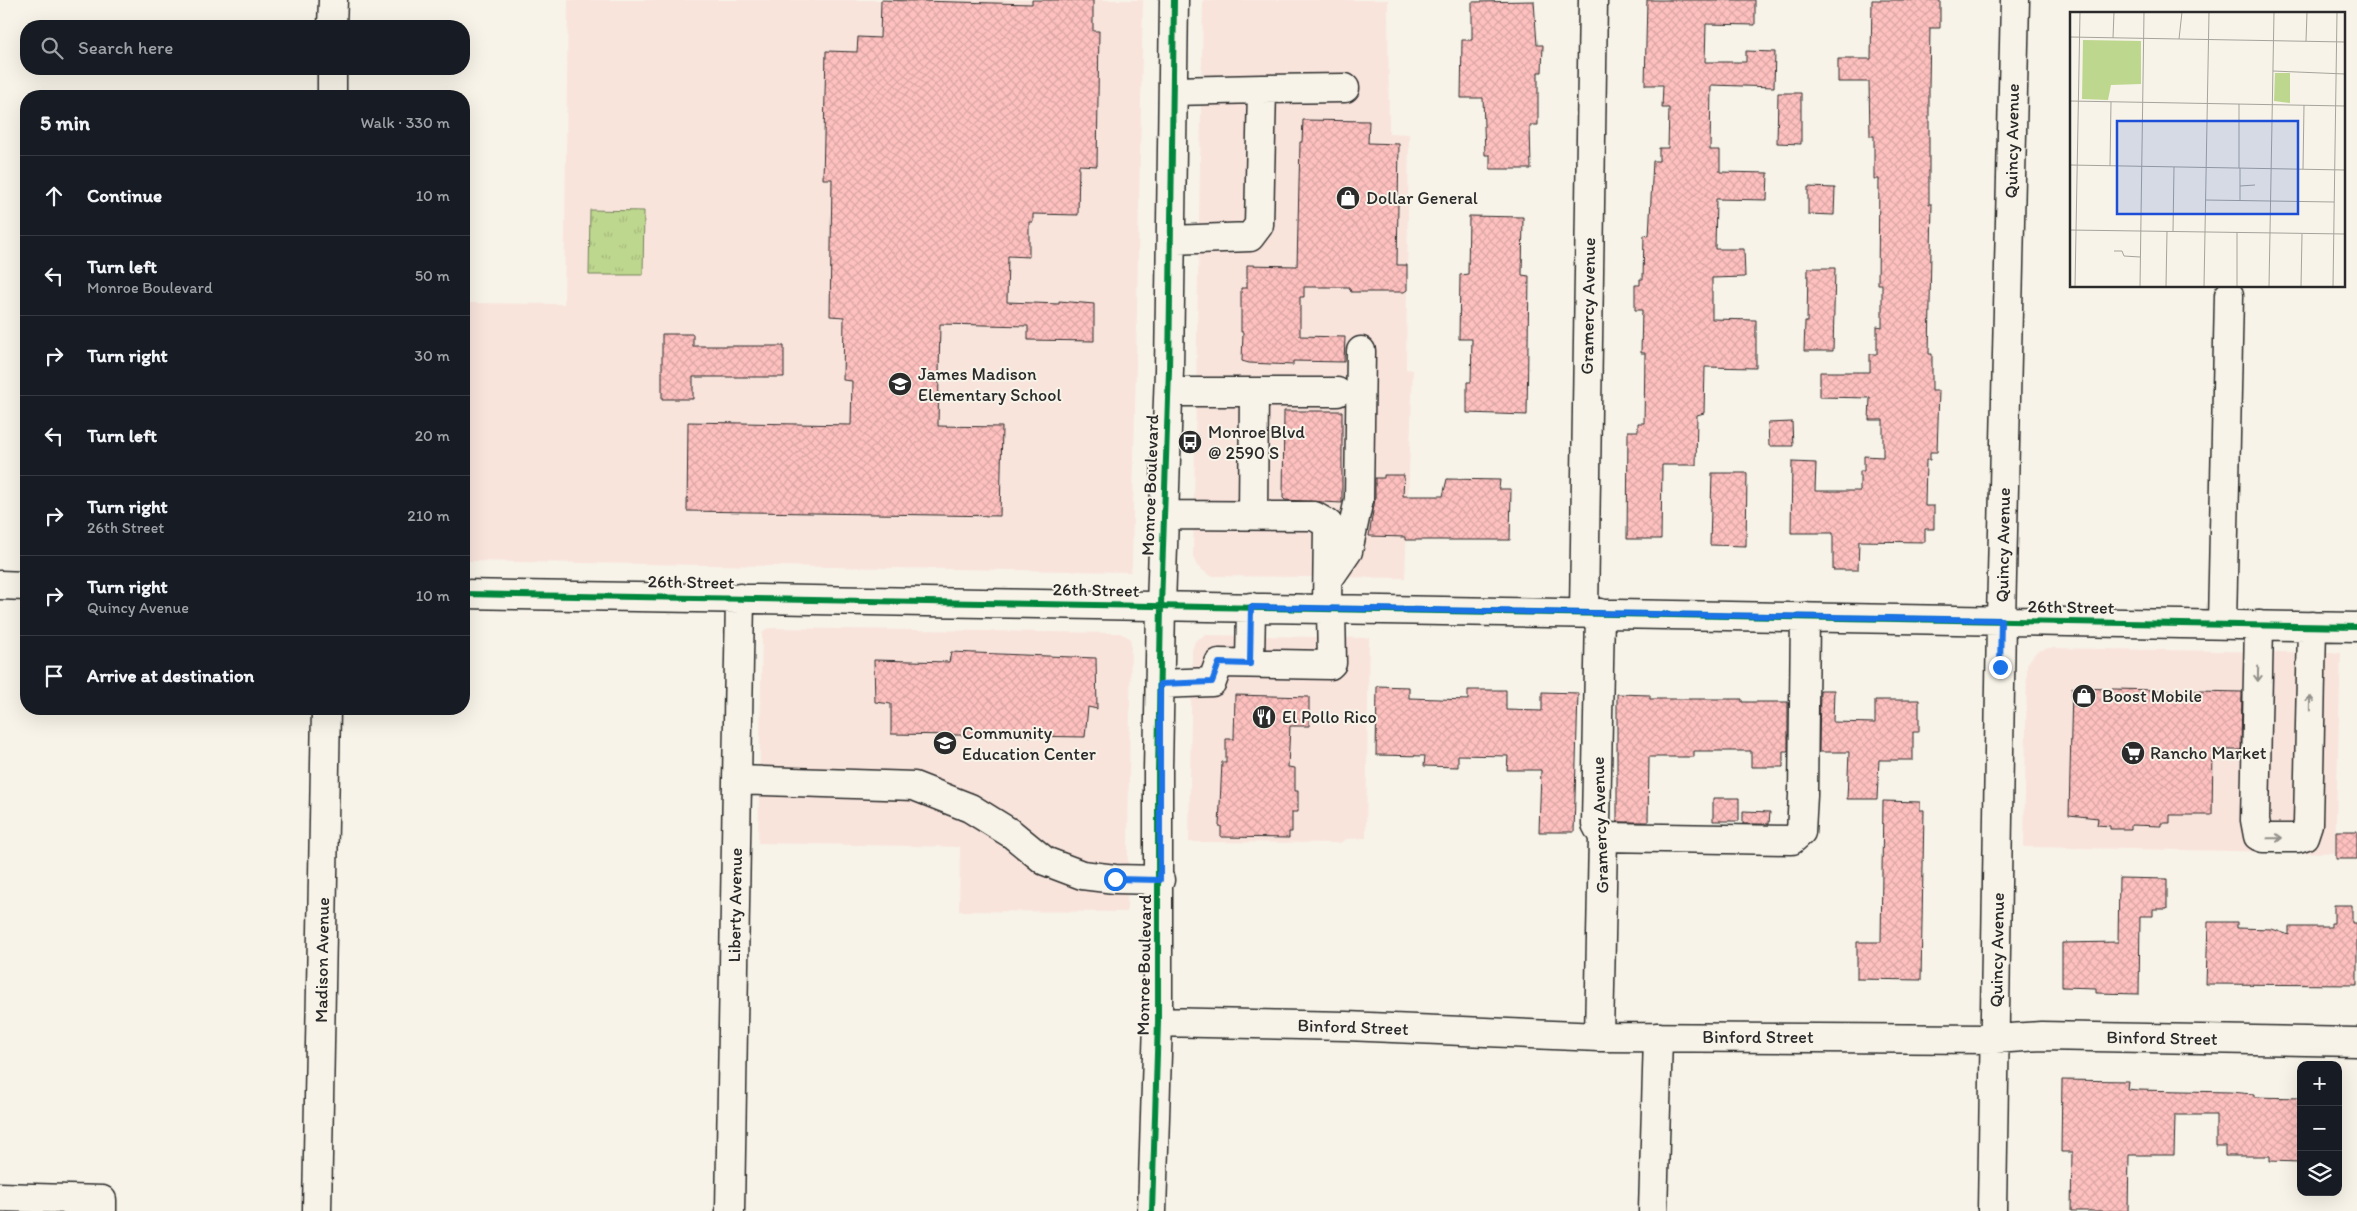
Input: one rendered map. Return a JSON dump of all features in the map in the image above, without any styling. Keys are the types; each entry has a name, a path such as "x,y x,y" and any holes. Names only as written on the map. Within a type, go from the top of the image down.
{"street":[{"path":"332,0 332,20"},
{"name":"Monroe Boulevard","path":"1152,1211 1158,1022 1161,606 1169,392 1174,0"},
{"name":"Gramercy Avenue","path":"1592,0 1592,613 1596,824 1603,837 1599,1037"},
{"name":"Quincy Avenue","path":"1992,1211 2001,620 2014,0"},
{"path":"332,75 332,90"},
{"path":"1173,91 1345,88"},
{"path":"1171,240 1250,237 1259,225 1262,89"},
{"path":"2222,624 2229,295"},
{"path":"1328,580 1348,551 1359,499 1362,351"},
{"path":"1169,392 1337,392"},
{"path":"1254,392 1254,515"},
{"path":"1160,684 1212,682 1219,663 1330,665 1332,663 1328,580 1328,524 1314,516 1164,515"},
{"path":"0,585 20,586"},
{"name":"26th Street","path":"470,594 2357,626"},
{"name":"Liberty Avenue","path":"730,1211 740,598"},
{"path":"1250,664 1251,607"},
{"path":"1603,837 1792,840 1800,832 1803,795 1805,617"},
{"path":"2259,625 2256,820 2258,836 2263,838 2298,838 2304,836 2308,824 2312,626"},
{"name":"Madison Avenue","path":"317,1211 326,715"},
{"path":"737,780 914,786 970,808 1012,834 1045,861 1082,875 1115,879 1160,880"},
{"name":"Binford Street","path":"1158,1022 1346,1026 1599,1037 1995,1039 2041,1036 2357,1042"},
{"path":"1653,1211 1658,1037"},
{"path":"0,1197 102,1200 102,1211"}],"shaded area":[{"path":"568,0 1143,0 1132,566 1130,572 470,561 470,303 564,304"},
{"path":"1203,0 1388,0 1389,133 1409,134 1406,369 1413,370 1405,578 1210,576 1197,566 1193,557"},
{"name":"Community Education Center","path":"766,629 1120,633 1130,638 1127,912 959,911 960,847 758,843 762,634"},
{"path":"1205,635 1369,638 1366,838 1347,839 1340,843 1189,842 1192,650 1195,641"},
{"path":"2048,648 2341,653 2335,853 2024,847 2027,664 2036,652"}],"green space":[{"path":"590,210 644,211 643,275 589,275"}],"building":[{"path":"881,0 1032,4 1032,0 1093,0 1093,31 1099,31 1097,166 1079,165 1078,215 1033,214 1033,222 1029,222 1029,257 1008,256 1007,302 1059,304 1059,301 1094,304 1094,341 1028,340 1028,326 940,324 938,426 1002,427 1000,516 687,511 688,422 851,425 852,381 843,380 844,317 830,316 832,179 823,179 826,51 857,52 858,37 880,38"},
{"path":"1647,0 1755,0 1755,25 1706,24 1705,62 1746,62 1746,51 1775,52 1774,87 1711,85 1710,150 1720,150 1720,172 1768,173 1767,200 1716,199 1715,249 1744,249 1745,277 1712,278 1712,319 1756,320 1756,368 1705,367 1704,413 1697,415 1696,465 1662,465 1661,539 1627,539 1628,431 1638,431 1638,423 1644,423 1645,353 1641,353 1642,310 1635,310 1635,285 1640,285 1640,279 1643,279 1644,235 1649,236 1653,161 1659,161 1659,148 1668,148 1669,108 1662,108 1663,85 1645,85"},
{"path":"1872,0 1940,0 1940,28 1930,28 1929,89 1929,204 1932,204 1929,354 1932,354 1932,391 1939,391 1937,452 1930,452 1930,460 1926,460 1925,506 1934,506 1934,529 1925,529 1925,542 1859,541 1858,570 1833,570 1833,533 1791,533 1792,462 1816,463 1815,491 1860,491 1860,471 1864,471 1864,456 1883,457 1883,420 1869,420 1870,398 1820,397 1820,372 1870,372 1870,354 1877,354 1877,326 1882,327 1882,284 1878,284 1879,179 1874,179 1874,136 1870,136 1869,82 1838,82 1838,59 1871,59"},
{"path":"1534,1 1537,45 1543,45 1542,72 1538,72 1538,125 1530,125 1531,169 1490,169 1490,155 1485,155 1483,98 1461,98 1462,40 1472,40 1472,2"},
{"path":"1778,93 1801,93 1801,144 1777,143"},
{"path":"1303,120 1369,121 1368,143 1399,144 1397,265 1407,265 1407,290 1404,292 1351,292 1349,287 1304,287 1304,297 1300,297 1300,336 1345,337 1344,362 1293,361 1293,365 1249,363 1242,361 1243,332 1241,332 1241,288 1247,288 1247,265 1297,266 1300,142 1302,142"},
{"path":"1808,187 1835,188 1834,215 1808,214"},
{"path":"1469,216 1523,217 1522,275 1529,276 1527,415 1467,413 1467,382 1471,382 1472,339 1459,339 1460,275 1468,274"},
{"path":"1808,268 1835,268 1833,351 1804,351 1805,322 1807,322"},
{"path":"662,334 693,334 693,346 784,346 784,377 693,377 693,399 662,399"},
{"path":"1284,411 1342,411 1342,503 1285,500 1283,498"},
{"path":"1792,422 1793,446 1769,446 1768,423"},
{"path":"1712,473 1747,473 1746,546 1710,545"},
{"path":"1384,475 1404,475 1403,496 1443,496 1447,479 1500,480 1499,489 1511,489 1510,540 1405,540 1405,537 1369,536 1375,499 1375,478 1384,478"},
{"name":"Community Education Center","path":"951,652 1096,658 1097,709 1088,707 1085,737 891,734 891,704 875,702 874,660 949,662"},
{"path":"1377,686 1409,687 1409,698 1468,700 1468,690 1506,690 1506,710 1542,711 1542,692 1578,693 1574,832 1539,832 1541,770 1507,770 1508,756 1458,755 1458,767 1424,766 1425,756 1376,755"},
{"path":"2072,688 2242,692 2241,750 2213,750 2212,815 2170,815 2170,823 2161,823 2161,826 2131,825 2131,829 2110,829 2110,826 2097,825 2098,818 2069,815"},
{"path":"1820,690 1834,690 1833,722 1875,723 1875,700 1919,700 1919,732 1913,732 1913,760 1879,760 1877,799 1847,799 1849,752 1819,752"},
{"path":"1617,694 1650,695 1650,699 1742,699 1742,702 1788,702 1788,751 1783,751 1783,767 1751,767 1751,751 1694,751 1694,757 1649,757 1648,822 1617,822"},
{"path":"1235,695 1309,697 1309,726 1290,726 1288,767 1295,768 1295,791 1298,791 1298,812 1292,812 1292,832 1289,832 1289,838 1221,837 1221,826 1219,826 1222,762 1226,762 1226,739 1234,739"},
{"path":"1713,798 1739,798 1739,821 1713,821"},
{"path":"1883,801 1920,802 1920,810 1924,810 1921,980 1857,979 1857,942 1881,942"},
{"path":"1743,811 1770,812 1769,824 1743,824"},
{"path":"2336,831 2357,831 2357,859 2336,859"},
{"path":"2119,878 2167,879 2167,909 2153,909 2153,916 2140,916 2139,994 2096,993 2096,988 2062,987 2062,943 2118,942"},
{"path":"2334,905 2352,905 2352,923 2357,923 2357,985 2206,984 2208,922 2237,922 2237,928 2272,929 2289,935 2289,927 2331,927 2331,923 2334,923"},
{"path":"2062,1080 2128,1081 2127,1089 2137,1090 2230,1092 2254,1094 2254,1097 2297,1098 2297,1162 2270,1161 2270,1156 2225,1156 2225,1146 2216,1146 2216,1115 2175,1115 2174,1155 2129,1155 2128,1211 2071,1211 2072,1152 2061,1152"}],"cycle path":[{"path":"1152,1211 1158,1022 1158,771 1161,606 1169,370 1174,0"},
{"path":"470,594 2357,627"}],"place":[{"name":"Dollar General","path":"1348,198"},
{"name":"James Madison Elementary School","path":"900,384"},
{"name":"Monroe Blvd @ 2590 S","path":"1190,442"},
{"name":"Boost Mobile","path":"2084,696"},
{"name":"El Pollo Rico","path":"1264,717"},
{"name":"Community Education Center","path":"945,743"},
{"name":"Rancho Market","path":"2133,753"}],"route":[{"path":"1115,879 1160,880 1158,771 1160,684 1212,682 1219,663 1250,664 1251,607 2001,620 2000,667"}]}
